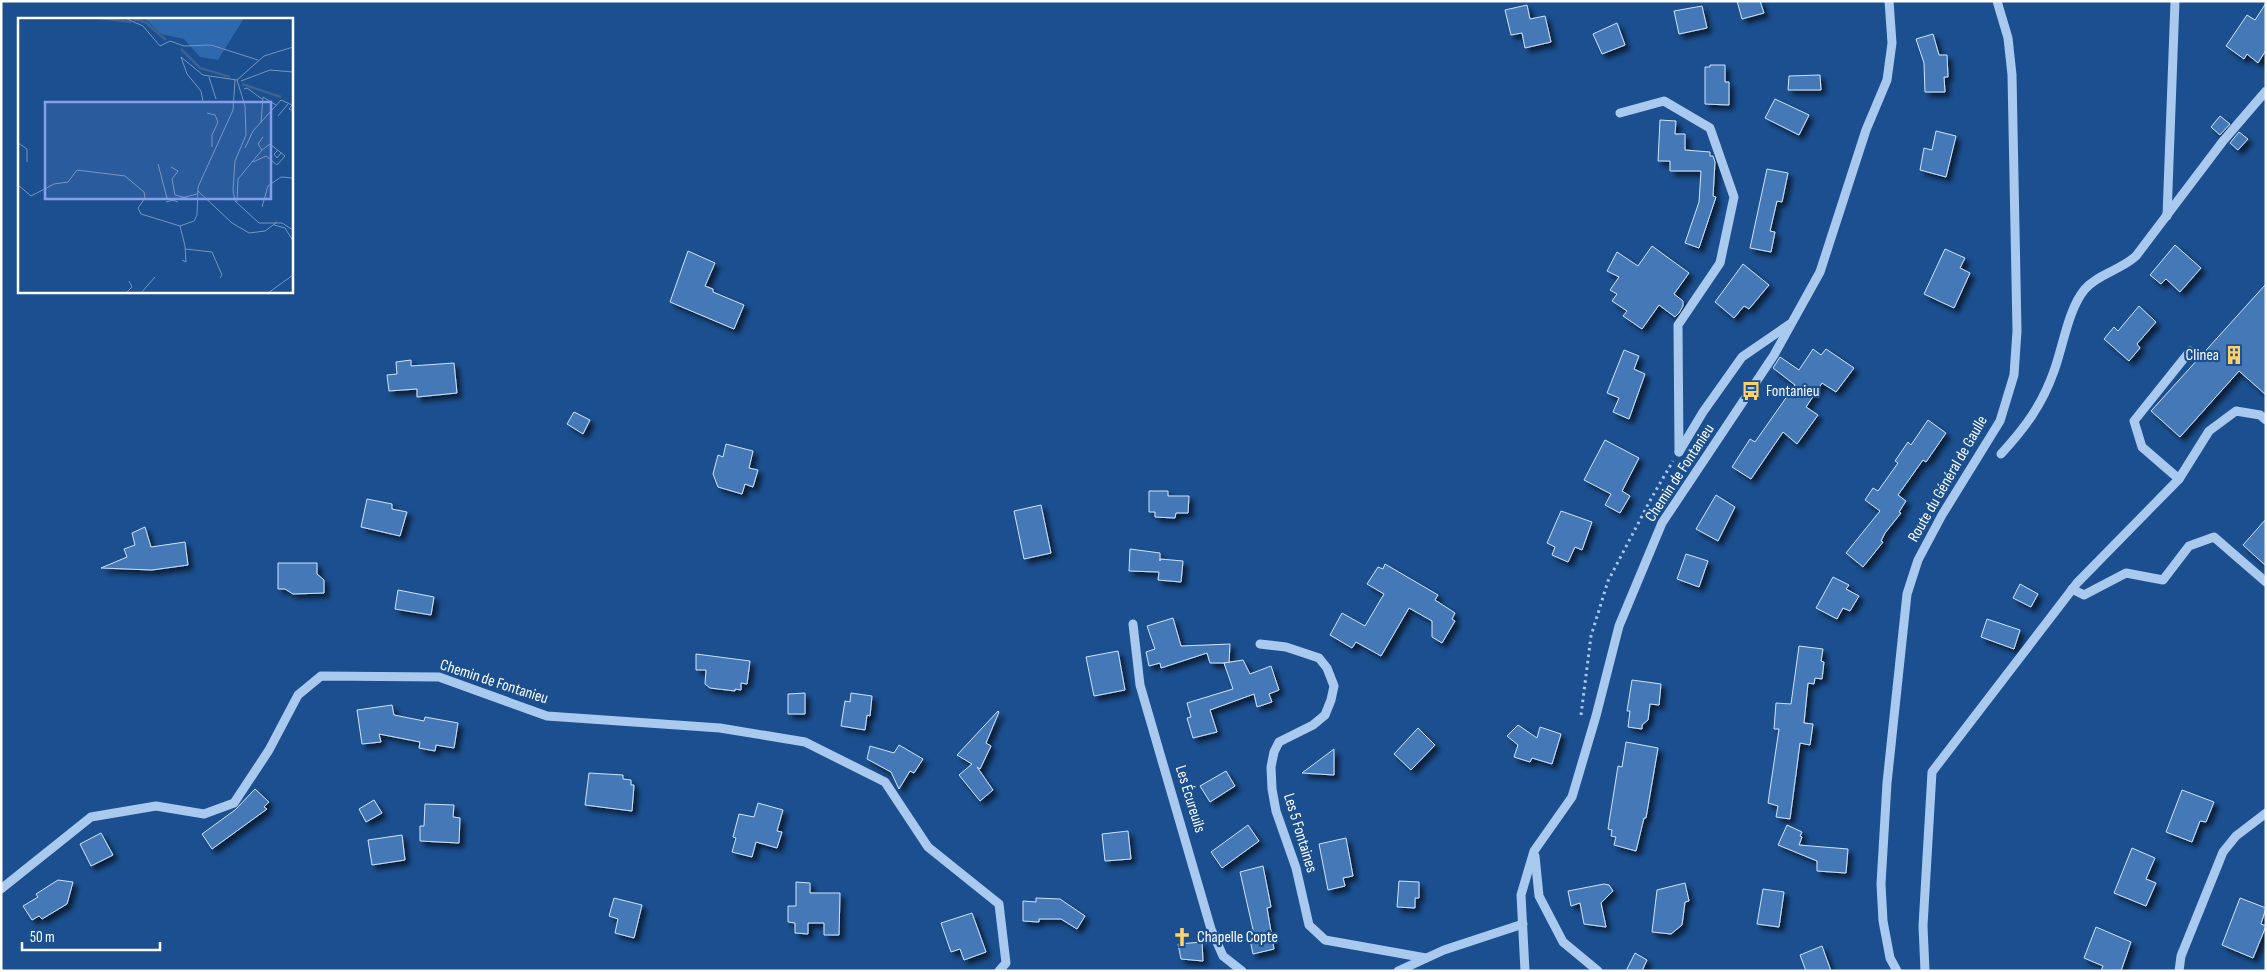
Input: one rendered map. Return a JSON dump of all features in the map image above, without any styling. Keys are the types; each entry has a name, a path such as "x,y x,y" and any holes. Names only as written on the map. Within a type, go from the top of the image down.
{"street":[{"name":"Chemin de Fontanieu","path":"1525,971 1522,895 1534,851 1572,797 1596,716 1619,626 1662,524 1770,362 1820,272 1866,130 1888,80 1892,43 1889,1"},
{"name":"Route du Général de Gaulle","path":"1896,971 1890,958 1883,921 1881,884 1887,783 1907,594 1922,553 1942,515 2000,421 2014,375 2018,331 2012,75 2008,38 1996,1"},
{"path":"2167,216 2174,1"},
{"path":"2001,454 2025,429 2040,404 2054,372 2079,297 2093,281 2129,262 2147,243 2223,141 2266,91"},
{"path":"1620,113 1664,101 1710,128 1734,197 1720,263 1678,325 1679,452 1703,412 1742,357 1792,323"},
{"path":"2179,479 2142,447 2134,421 2190,351"},
{"path":"1925,971 1923,926 1932,772 2072,589 2179,479 2209,432 2236,411 2260,415 2266,420"},
{"path":"2072,589 2084,595 2126,573 2163,580 2189,546 2214,537 2266,582"},
{"name":"Les Écureuils","path":"1133,624 1140,685 1211,929 1223,956 1242,971"},
{"name":"Les 5 Fontaines","path":"1260,644 1286,647 1319,658 1327,668 1334,686 1325,715 1312,725 1279,742 1274,752 1271,767 1276,811 1296,868 1309,925 1325,940 1426,958"},
{"name":"Chemin de Fontanieu","path":"1,889 91,817 156,806 204,814 234,802 269,750 298,695 321,676 439,677 547,716 720,728 805,742 885,782 928,847 999,904 1006,963 999,971"},
{"path":"2179,971 2181,956 2223,852 2236,836 2266,813"},
{"path":"1534,851 1539,896 1563,942 1598,971"},
{"path":"1398,971 1444,950 1523,924"}],"building":[{"path":"1737,1 1760,1 1764,13 1742,19"},
{"path":"2266,3 2266,50 2258,63 2247,54 2244,59 2226,46 2247,15 2255,20"},
{"path":"1527,5 1530,19 1545,16 1551,42 1525,48 1522,33 1511,35 1505,10"},
{"path":"1702,6 1707,28 1679,34 1674,11"},
{"path":"1617,23 1625,45 1602,54 1593,34"},
{"path":"1933,34 1939,55 1947,55 1948,77 1944,77 1945,92 1925,92 1924,63 1916,39"},
{"path":"1710,65 1725,65 1725,82 1729,82 1729,105 1705,104 1705,67 1710,67"},
{"path":"1820,75 1821,90 1788,90 1789,76"},
{"path":"1775,99 1809,115 1799,135 1765,118"},
{"path":"2220,116 2230,124 2220,135 2211,127"},
{"path":"1660,120 1676,121 1675,134 1685,134 1685,150 1710,152 1710,156 1713,156 1715,162 1713,196 1716,197 1699,248 1685,243 1699,202 1701,171 1670,171 1670,161 1658,161"},
{"path":"1936,131 1956,136 1946,177 1920,170 1924,148 1932,150"},
{"path":"2239,132 2248,139 2238,150 2230,143"},
{"path":"1767,169 1788,173 1782,202 1777,201 1770,231 1775,232 1771,252 1750,248"},
{"path":"2175,245 2201,268 2180,292 2166,279 2161,284 2150,275"},
{"path":"1652,246 1689,273 1674,294 1683,301 1683,306 1679,313 1675,317 1659,305 1642,329 1623,316 1627,311 1612,301 1617,294 1610,290 1619,277 1607,271 1617,252 1638,266"},
{"path":"1945,249 1965,258 1960,268 1970,273 1954,308 1924,294"},
{"path":"688,251 715,263 705,286 713,289 713,292 744,305 734,329 670,302"},
{"path":"1743,264 1769,285 1749,309 1744,306 1734,318 1715,302"},
{"name":"Clinea","path":"2266,284 2266,395 2239,371 2180,437 2151,411"},
{"path":"2139,306 2156,322 2137,344 2140,348 2129,361 2104,339 2114,327 2118,331"},
{"path":"1813,349 1821,355 1826,349 1854,368 1836,392 1822,383 1806,407 1818,415 1797,444 1783,432 1751,479 1732,467 1750,439 1755,442 1795,385 1773,368 1780,357 1799,370"},
{"path":"1624,350 1639,356 1634,369 1645,374 1629,419 1613,412 1619,398 1607,393"},
{"path":"411,360 411,366 454,363 457,393 417,397 417,389 389,391 387,375 397,374 396,362"},
{"path":"574,412 590,420 583,434 567,424"},
{"path":"1928,420 1946,433 1926,462 1923,460 1898,495 1906,501 1899,512 1901,513 1885,533 1881,541 1883,542 1863,567 1846,553 1880,511 1865,500 1873,488 1878,491 1898,463 1895,461 1908,442 1911,445"},
{"path":"1605,440 1639,458 1622,491 1630,496 1620,513 1605,505 1611,494 1584,480"},
{"path":"726,444 753,451 749,468 758,470 753,487 745,484 742,494 718,487 713,474 718,455 723,457"},
{"path":"1149,491 1168,491 1168,496 1189,496 1188,513 1176,513 1175,518 1155,517 1155,512 1149,512"},
{"path":"1716,495 1735,507 1718,541 1696,529"},
{"path":"367,499 392,504 392,509 407,512 400,536 361,527"},
{"path":"1041,505 1051,553 1024,559 1014,511"},
{"path":"1561,511 1592,522 1582,550 1575,547 1568,562 1552,555 1555,547 1547,543"},
{"path":"2266,519 2266,566 2243,545"},
{"path":"145,527 151,547 185,542 188,565 152,570 101,568 127,557 124,549 135,545 132,533"},
{"path":"1130,549 1160,553 1160,559 1183,561 1181,582 1158,580 1159,572 1129,571"},
{"path":"1686,554 1708,561 1699,587 1677,579"},
{"path":"278,563 317,563 317,574 324,580 324,593 293,594 285,589 278,589"},
{"path":"1385,564 1438,595 1435,600 1455,613 1452,619 1455,621 1442,643 1432,637 1432,621 1409,608 1381,656 1356,642 1352,648 1330,635 1342,613 1365,626 1384,594 1367,584 1378,567 1383,569"},
{"path":"1833,577 1849,585 1846,589 1859,596 1850,611 1843,608 1837,619 1816,608"},
{"path":"2020,584 2038,594 2031,607 2013,598"},
{"path":"398,590 434,597 431,615 395,609"},
{"path":"1173,618 1181,646 1230,644 1229,663 1210,663 1207,653 1161,668 1160,663 1149,666 1146,652 1155,649 1147,626"},
{"path":"1987,619 2020,630 2014,649 1981,637"},
{"path":"1799,646 1823,649 1821,661 1824,662 1822,679 1815,678 1814,684 1808,683 1804,723 1813,724 1810,745 1800,743 1790,819 1776,817 1778,806 1768,803 1779,729 1774,729 1776,703 1791,704"},
{"path":"1118,651 1125,690 1094,696 1086,657"},
{"path":"696,654 750,661 747,684 741,683 741,690 735,689 735,691 710,688 705,684 706,670 696,670"},
{"path":"1243,660 1250,674 1271,666 1279,690 1269,694 1272,702 1257,707 1254,694 1210,710 1217,732 1193,738 1187,718 1191,717 1187,703 1233,689 1224,663"},
{"path":"1632,680 1661,684 1659,705 1650,704 1648,720 1642,725 1642,729 1628,727 1630,711 1627,711"},
{"path":"805,693 805,714 788,714 788,694"},
{"path":"851,693 872,696 870,716 867,715 865,730 841,726 845,701 850,702"},
{"path":"392,705 394,715 424,721 425,717 458,723 454,748 436,745 435,751 419,748 420,742 379,734 381,742 362,744 357,710"},
{"path":"998,711 986,743 991,746 980,769 977,767 993,790 980,801 959,775 972,764 957,755"},
{"path":"1518,725 1537,738 1540,727 1561,734 1552,764 1532,758 1530,762 1514,757 1518,745 1507,736"},
{"path":"1418,728 1435,745 1411,770 1394,754"},
{"path":"1626,742 1658,748 1646,818 1644,818 1636,851 1614,845 1616,837 1611,836 1612,830 1608,829 1618,766 1622,767"},
{"path":"899,745 923,759 914,773 910,771 899,789 891,772 867,759 870,746 894,753"},
{"path":"1334,749 1334,775 1302,773"},
{"path":"1226,771 1235,786 1210,802 1200,786"},
{"path":"589,773 623,775 623,779 631,780 631,785 634,785 632,811 585,805"},
{"path":"255,789 269,802 264,807 267,809 212,849 202,834 235,810"},
{"path":"2182,790 2214,802 2206,822 2200,821 2192,842 2166,832"},
{"path":"374,800 382,813 366,822 359,809"},
{"path":"758,803 783,810 777,831 782,832 777,848 756,842 752,857 732,852 736,838 733,837 739,814 754,817"},
{"path":"425,804 454,805 453,817 460,818 459,843 420,841 420,826 424,826"},
{"path":"1248,825 1259,841 1222,868 1211,852"},
{"path":"1787,825 1802,832 1799,845 1848,849 1846,873 1817,871 1817,861 1778,845"},
{"path":"1128,831 1131,859 1105,861 1102,834"},
{"path":"101,833 113,855 91,866 80,844"},
{"path":"402,835 405,860 372,865 368,840"},
{"path":"1346,838 1353,876 1343,878 1345,886 1328,890 1319,844"},
{"path":"2132,848 2155,858 2146,879 2156,883 2146,906 2114,893"},
{"path":"1263,866 1271,907 1267,908 1274,949 1253,954 1249,935 1254,934 1240,872"},
{"path":"58,880 73,882 67,904 42,919 39,916 32,920 23,906 38,897 36,894"},
{"path":"1399,881 1419,882 1419,898 1415,898 1415,908 1397,907"},
{"path":"796,882 810,883 810,893 840,893 839,935 824,935 824,923 808,923 808,934 795,933 795,923 788,922 788,906 796,906"},
{"path":"1685,883 1689,901 1685,902 1682,925 1671,934 1652,932 1657,890"},
{"path":"1604,884 1609,885 1613,891 1601,903 1606,927 1584,924 1580,903 1571,906 1568,891"},
{"path":"1763,889 1784,892 1779,927 1757,924"},
{"path":"614,898 642,905 634,938 615,933 618,919 609,916"},
{"path":"1036,898 1060,899 1085,916 1077,929 1061,919 1039,919 1039,922 1023,921 1023,901 1036,902"},
{"path":"2240,898 2266,908 2261,924 2266,926 2253,958 2222,945"},
{"path":"972,913 986,952 964,960 960,949 951,952 941,923"},
{"path":"2096,927 2131,942 2121,971 2101,971 2103,966 2084,958"},
{"path":"1202,942 1203,961 1181,959 1178,944"},
{"path":"1822,946 1831,971 1806,971 1800,955"},
{"path":"1635,953 1647,960 1642,971 1626,971"}],"place":[{"name":"Clinea","path":"2234,355"},
{"name":"Fontanieu","path":"1751,391"},
{"name":"Chapelle Copte","path":"1182,937"}]}
